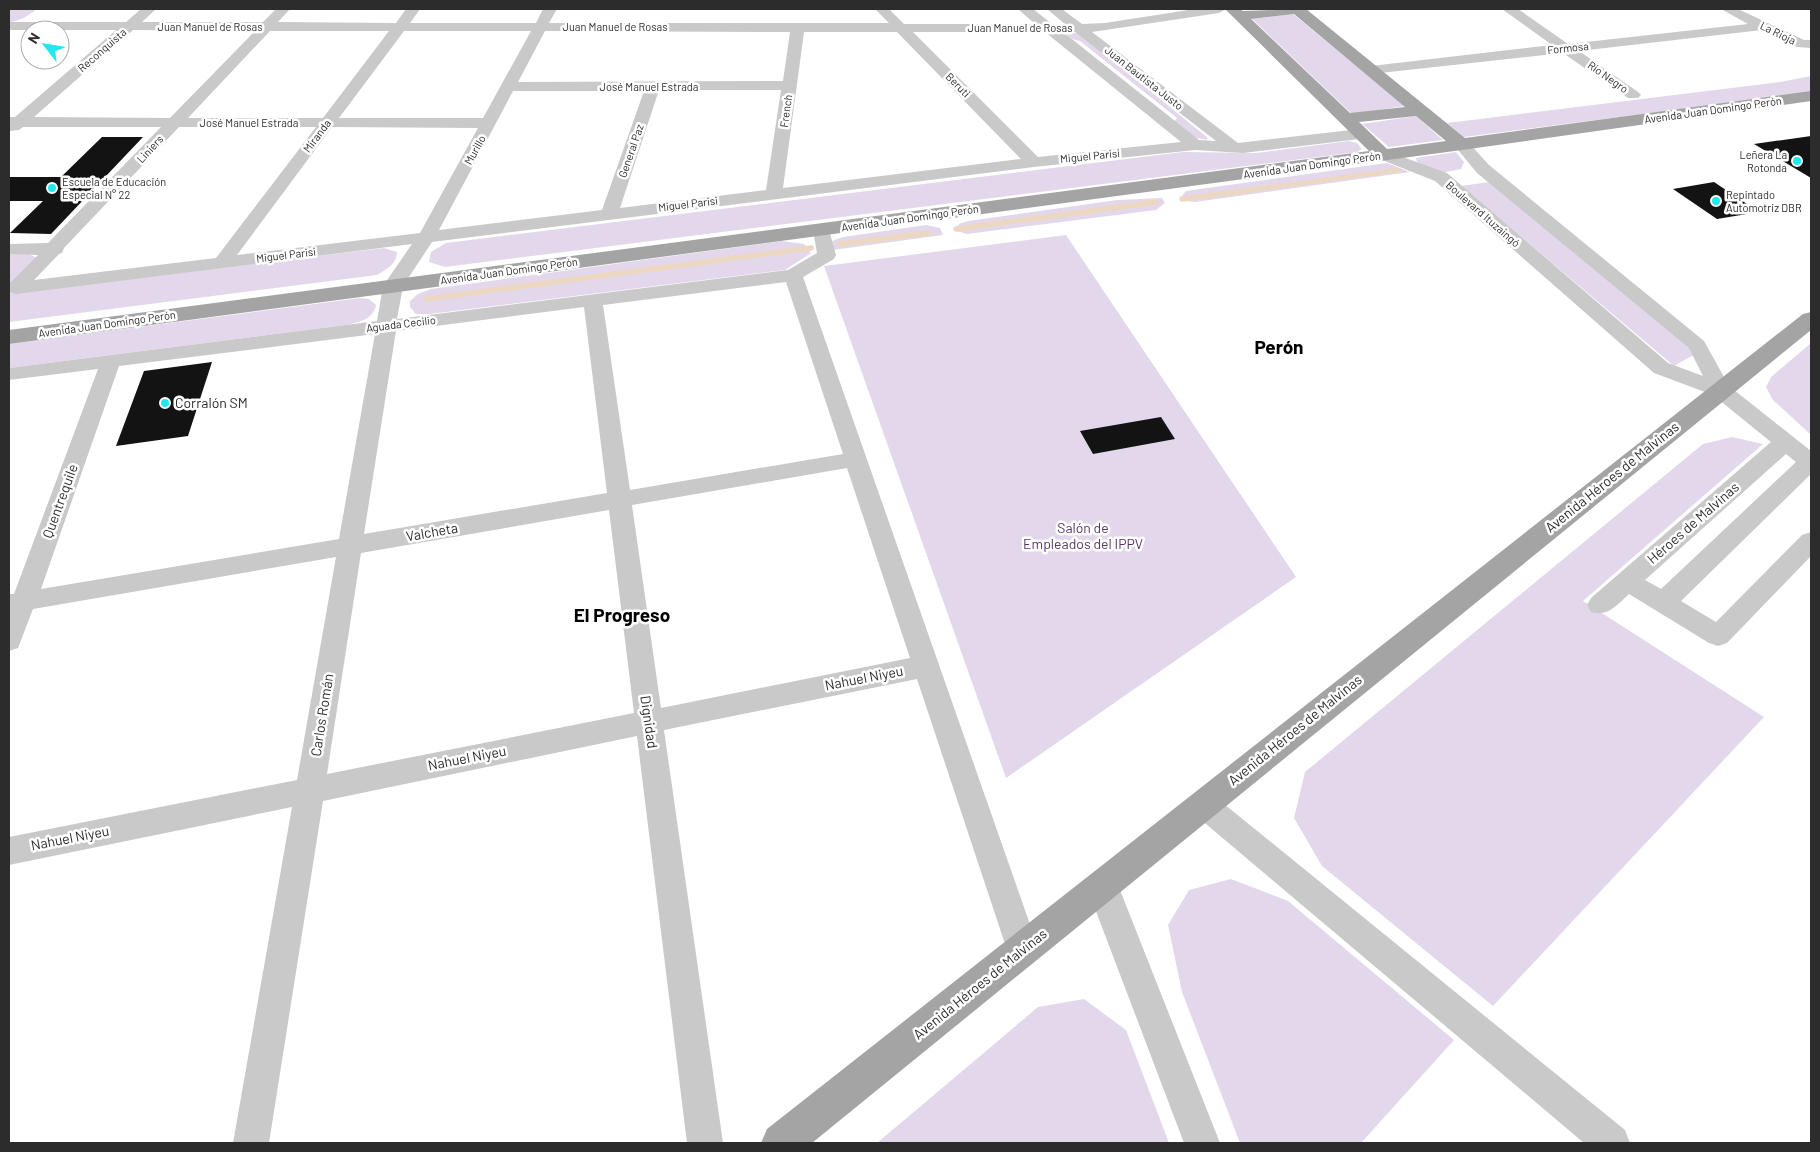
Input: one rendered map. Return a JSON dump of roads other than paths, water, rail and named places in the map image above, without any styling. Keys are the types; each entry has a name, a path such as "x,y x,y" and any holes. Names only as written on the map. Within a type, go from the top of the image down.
{"main road":[{"path":"1235,12 1297,9"},
{"name":"Boulevard Ituzaingó","path":"1297,9 1462,144"},
{"name":"Boulevard Ituzaingó","path":"1235,12 1383,155"},
{"name":"Avenida Juan Domingo Perón","path":"9,337 1383,155 1811,96"},
{"path":"1345,120 1420,110"},
{"name":"Avenida Héroes de Malvinas","path":"781,1143 1811,319"}],"street":[{"name":"Reconquista","path":"12,125 149,9"},
{"name":"Liniers","path":"16,288 56,250 283,9"},
{"name":"Miranda","path":"221,264 413,9"},
{"name":"Murillo","path":"393,286 426,238 490,123 550,9"},
{"name":"Beruti","path":"882,9 1034,162"},
{"name":"Juan Bautista Justo","path":"1025,9 1195,145"},
{"name":"Juan Bautista Justo","path":"1054,9 1233,147"},
{"name":"Juan Manuel de Rosas","path":"13,29 128,27 1079,28 1105,27 1219,9"},
{"name":"Río Negro","path":"1509,9 1633,95"},
{"name":"La Rioja","path":"1728,9 1807,44"},
{"path":"13,29 38,13"},
{"path":"766,16 777,28"},
{"name":"Formosa","path":"1371,70 1764,26"},
{"name":"French","path":"774,193 798,28"},
{"name":"José Manuel Estrada","path":"509,87 789,85"},
{"name":"General Paz","path":"609,214 652,87"},
{"name":"José Manuel Estrada","path":"12,125 176,122 490,123"},
{"name":"Miguel Parisi","path":"16,288 1034,162 1195,145 1233,147 1360,134"},
{"name":"Boulevard Ituzaingó","path":"1462,144 1483,169 1697,345 1721,390"},
{"name":"Boulevard Ituzaingó","path":"1383,155 1441,177 1661,368 1721,390 1811,462"},
{"path":"822,230 827,255 793,275 1023,950"},
{"path":"9,250 56,250"},
{"name":"Aguada Cecilio","path":"9,374 793,275"},
{"name":"Carlos Román","path":"252,1143 393,286"},
{"name":"Dignidad","path":"593,300 704,1143"},
{"name":"Quentrequile","path":"9,641 16,603 110,360"},
{"name":"Héroes de Malvinas","path":"1600,605 1786,442"},
{"name":"Valcheta","path":"16,603 856,459"},
{"path":"1663,603 1811,462"},
{"path":"1628,581 1718,636 1811,541"},
{"name":"Nahuel Niyeu","path":"9,851 926,666"},
{"path":"1203,804 1612,1143"},
{"path":"1102,885 1202,1143"}],"waterway":[{"path":"1249,190 1399,170"},
{"path":"1182,199 1259,189"},
{"path":"956,229 1156,202"},
{"path":"840,244 928,233"},
{"path":"426,299 811,248"}],"place":[{"name":"Leñera La Rotonda","path":"1797,161"},
{"name":"Escuela de Educación Especial N° 22","path":"52,188"},
{"name":"Repintado Automotriz DBR","path":"1716,201"},
{"name":"Corralón SM","path":"165,403"}],"district":[{"name":"Perón","path":"1279,347"},
{"name":"El Progreso","path":"622,615"}],"park label":[{"name":"Salón de Empleados del IPPV","path":"1083,536"}]}
